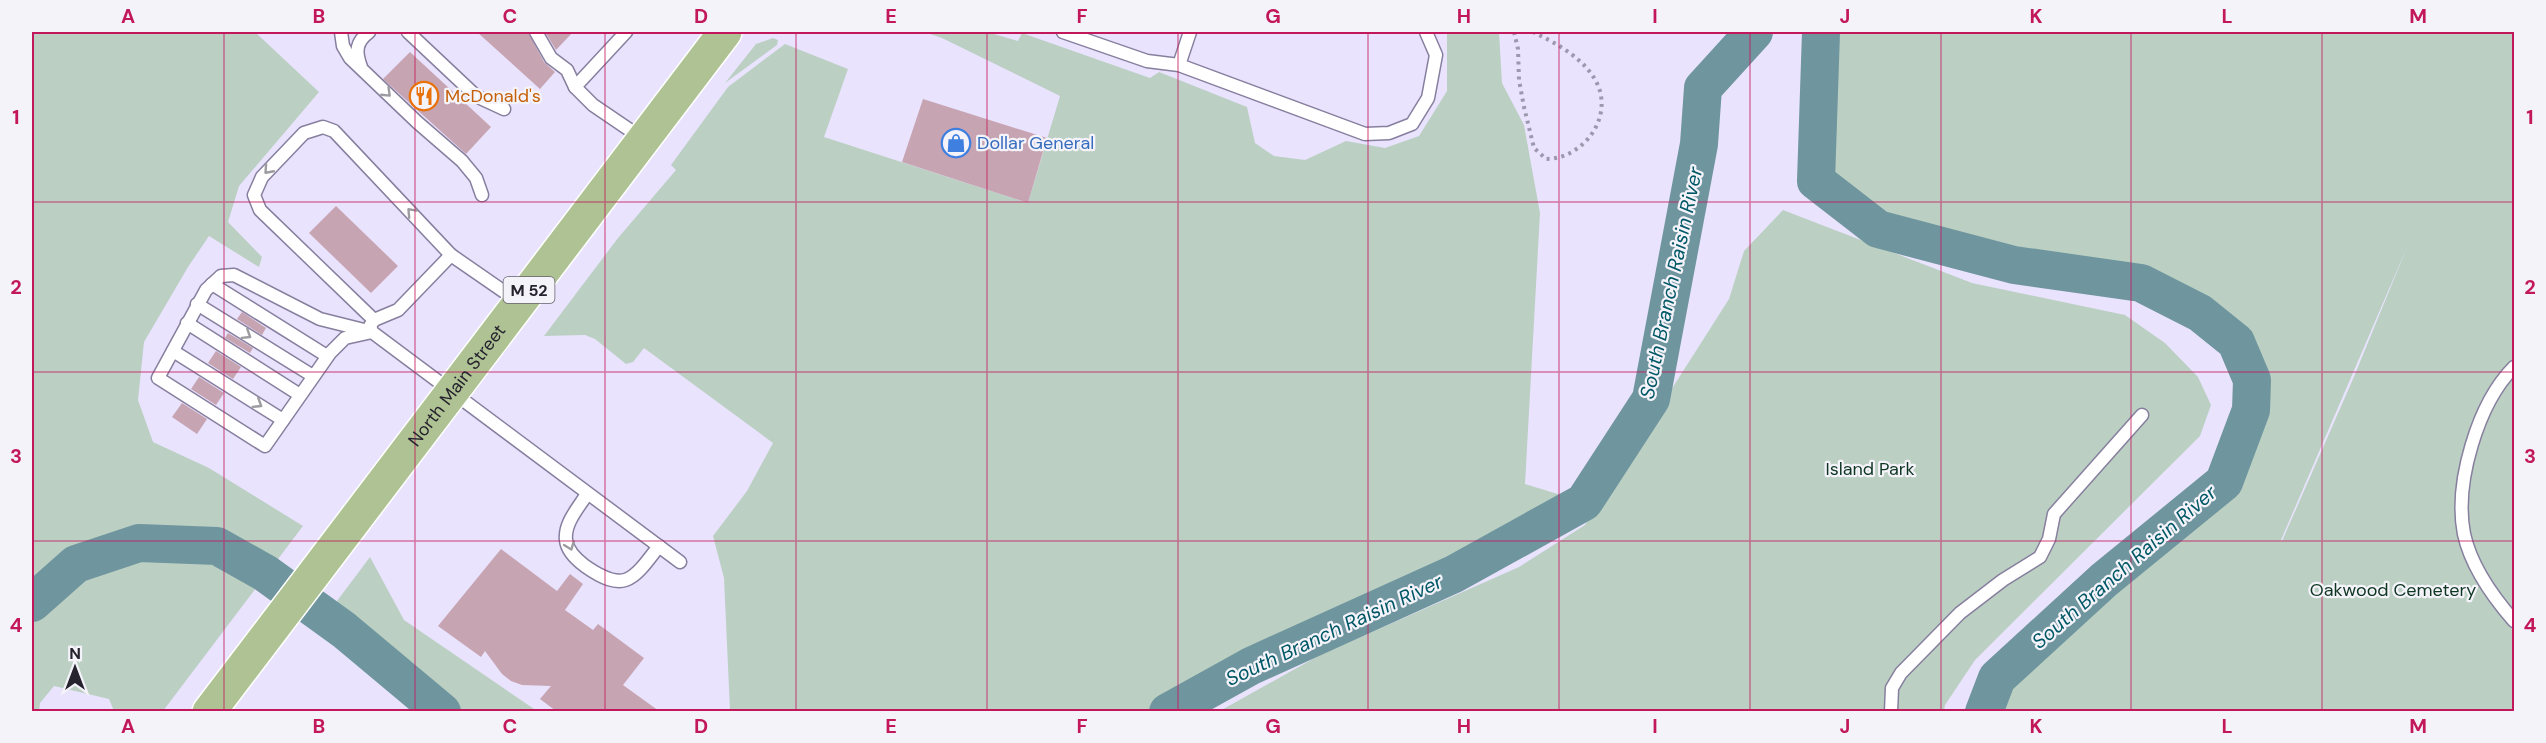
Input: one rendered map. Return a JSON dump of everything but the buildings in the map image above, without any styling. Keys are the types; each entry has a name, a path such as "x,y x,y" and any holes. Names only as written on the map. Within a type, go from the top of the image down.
{"main road":[{"name":"North Main Street","path":"209,711 725,32"}],"lane":[{"path":"341,32 343,46 362,69 462,161 476,178 482,195"},
{"path":"362,69 357,49 360,39 369,32"},
{"path":"408,32 476,96 504,110"},
{"path":"536,32 551,58 567,70 575,87 593,105 644,139"},
{"path":"575,87 626,32"},
{"path":"1063,32 1147,61 1179,65 1365,134 1389,133 1412,124 1428,98 1436,55 1426,32"},
{"path":"1179,65 1190,32"},
{"path":"520,303 451,255 334,131 323,127 303,133 262,177 254,195 260,210 373,326 451,393 680,562"},
{"path":"373,326 320,319 234,275 221,276 197,304 158,378 265,446 327,356 345,338 373,326 398,310 451,255"},
{"path":"212,284 327,356"},
{"path":"197,304 313,376"},
{"path":"187,323 300,395"},
{"path":"173,351 283,420"},
{"path":"2514,367 2483,412 2468,457 2462,497 2464,534 2478,571 2514,621"},
{"path":"1891,711 1892,687 1901,673 1960,613 2003,580 2040,557 2049,538 2054,513 2142,415"},
{"path":"587,494 569,522 566,540 577,560 601,578 619,582 637,574 659,546"}],"path":[{"path":"1514,32 1518,49 1519,80 1534,148 1546,159 1558,159 1580,147 1592,135 1598,123 1601,107 1599,88 1570,52 1533,32"}],"green space":[{"path":"32,32 255,32 319,92 239,186 228,222 262,257 259,267 209,236 144,342 138,400 153,442 209,468 303,526 163,711 114,711 109,699 54,686 40,703 39,711 32,711"},
{"path":"924,32 987,32 1018,41 1022,33 1150,78 1159,72 1247,107 1255,143 1274,156 1305,160 1346,141 1385,148 1419,136 1447,91 1447,32 1499,32 1502,83 1524,125 1540,213 1525,484 1584,502 1454,574 1251,666 1168,711 730,711 724,578 713,536 747,491 773,443 644,348 633,362 626,364 595,339 585,335 544,336 618,238 676,170 671,165 728,87 785,44 848,69 824,137 1028,203 1060,96 942,38"},
{"name":"Oakwood Cemetery","path":"1821,32 2514,32 2514,711 1984,711 1997,678 2224,482 2251,410 2252,379 2236,342 2200,313 2141,283 2014,265 1878,229 1816,181","holes":["2408,245 2353,379 2282,541"]},
{"path":"773,38 778,40 777,45 725,83 756,44"},
{"name":"Island Park","path":"1783,210 1972,283 2125,315 2165,343 2198,377 2211,405 2200,436 1975,660 1945,705 1944,711 1218,712 1320,655 1519,567 1585,525 1729,299 1744,251"},
{"path":"370,557 404,620 537,711 442,711 325,617"}],"waterway":[{"name":"South Branch Raisin River","path":"1168,712 1251,666 1454,574 1584,502 1651,399 1699,144 1703,88 1754,32"},
{"name":"South Branch Raisin River","path":"1821,32 1816,181 1878,229 2014,265 2141,283 2200,313 2236,342 2252,380 2251,410 2224,482 2104,580 1997,678 1984,712"},
{"name":"South Branch Raisin River","path":"32,603 76,564 139,543 217,546 265,573 344,630 442,712"}],"place":[{"name":"McDonald's","path":"424,96"},
{"name":"Dollar General","path":"956,143"}]}
